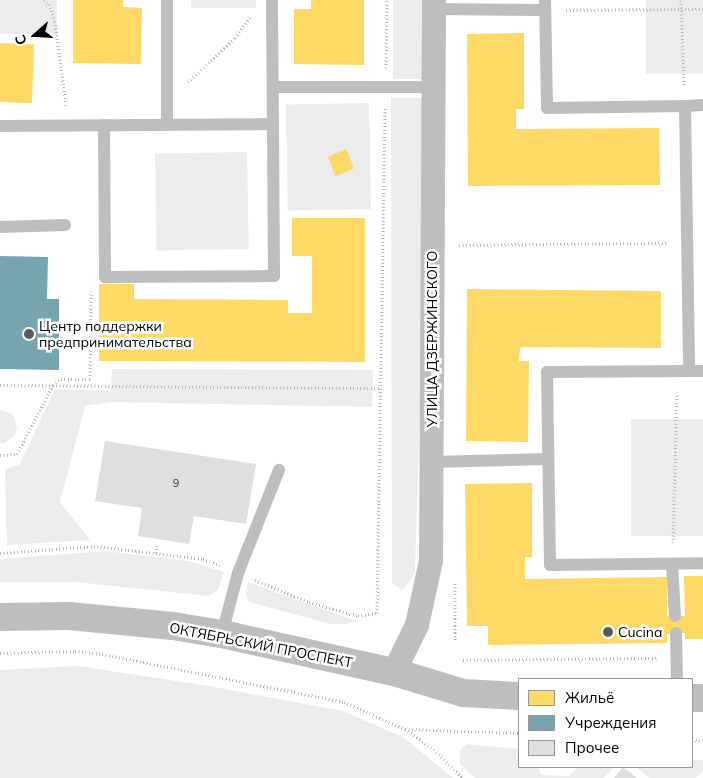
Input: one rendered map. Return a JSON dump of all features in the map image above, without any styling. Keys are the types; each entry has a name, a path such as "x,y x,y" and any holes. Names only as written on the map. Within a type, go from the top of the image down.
{"street":[{"name":"УЛИЦА ДЗЕРЖИНСКОГО","path":"394,672 417,625 431,561 434,4"},
{"name":"ОКТЯБРЬСКИЙ ПРОСПЕКТ","path":"0,617 68,616 107,619 222,634 394,672 463,693 518,696"}],"lane":[{"path":"167,0 167,125"},
{"path":"104,125 105,277 274,276 272,0"},
{"path":"434,4 545,5 547,108 703,105"},
{"path":"273,87 433,87"},
{"path":"683,371 687,243 685,106"},
{"path":"0,126 273,124"},
{"path":"0,227 65,225"},
{"path":"703,371 547,372 550,565 703,563"},
{"path":"432,462 548,459"},
{"path":"222,634 238,573 279,470"},
{"path":"672,564 675,616"},
{"path":"676,633 677,678"}],"path":[{"path":"44,0 49,4 55,21 65,91 66,125"},
{"path":"0,553 97,546 204,559 309,602 358,616 377,612 387,0"},
{"path":"681,0 685,106"},
{"path":"545,5 681,10 703,9"},
{"path":"167,103 235,38 252,15"},
{"path":"456,245 687,243"},
{"path":"0,455 17,454 53,385 61,379 90,380 91,277 105,277"},
{"path":"672,564 683,371"},
{"path":"0,385 381,388"},
{"path":"156,553 157,543"},
{"path":"0,653 75,651 102,654 344,702 405,729 432,747 463,778"},
{"path":"462,660 677,658"},
{"path":"405,729 518,732"}],"shaded area":[{"path":"0,0 57,0 57,34 0,34"},
{"path":"191,0 256,0 256,8 191,8"},
{"path":"393,0 422,0 422,79 393,79"},
{"path":"646,0 703,0 703,74 646,74"},
{"path":"391,98 422,98 421,374 415,573 403,590 392,583"},
{"path":"369,103 371,209 288,210 286,104"},
{"path":"247,152 249,249 157,251 155,154"},
{"path":"112,369 373,370 372,407 111,402 85,406 60,502 90,540 7,545 5,469 20,464 55,389 111,391"},
{"path":"0,410 13,414 17,428 15,435 4,443 0,443"},
{"path":"631,419 703,419 703,536 631,536"},
{"path":"105,551 189,561 224,572 218,590 208,596 76,582 0,582 0,559"},
{"path":"248,582 356,621 346,624 330,624 249,602 246,594"},
{"path":"78,666 209,686 343,711 403,737 453,778 0,778 0,670"},
{"path":"467,744 518,749 518,768 538,768 541,775 569,776 578,768 613,768 604,778 475,778 460,764 460,750"},
{"path":"693,760 703,760 703,771 696,778 649,778 637,768 693,768"}],"building: Жильё":[{"path":"73,0 123,0 123,7 142,8 141,64 73,63"},
{"path":"311,0 364,0 364,65 294,64 294,9 311,9"},
{"path":"524,33 524,109 516,109 516,129 659,128 660,185 468,186 467,34"},
{"path":"0,43 34,44 32,103 0,102"},
{"path":"346,149 354,168 336,176 328,157"},
{"path":"292,218 365,218 365,362 99,361 99,284 134,284 134,299 288,300 288,313 312,313 312,256 292,256"},
{"path":"467,289 661,291 661,348 520,347 519,361 529,361 528,442 466,441"},
{"path":"532,483 532,557 525,557 525,579 667,577 667,616 685,616 684,576 703,576 703,639 685,639 685,633 667,634 667,643 488,645 488,626 467,626 465,484"}],"building: Учреждения":[{"name":"Центр поддержки предпринимательства","path":"0,256 48,257 47,299 59,299 59,370 0,369"}],"building: Прочее":[{"path":"105,441 256,464 246,524 194,516 189,544 138,536 142,508 95,501"},
{"path":"624,768 637,778 614,778"}],"place":[{"name":"Центр поддержки предпринимательства","path":"29,334"},
{"name":"Cucina","path":"608,632"}]}
